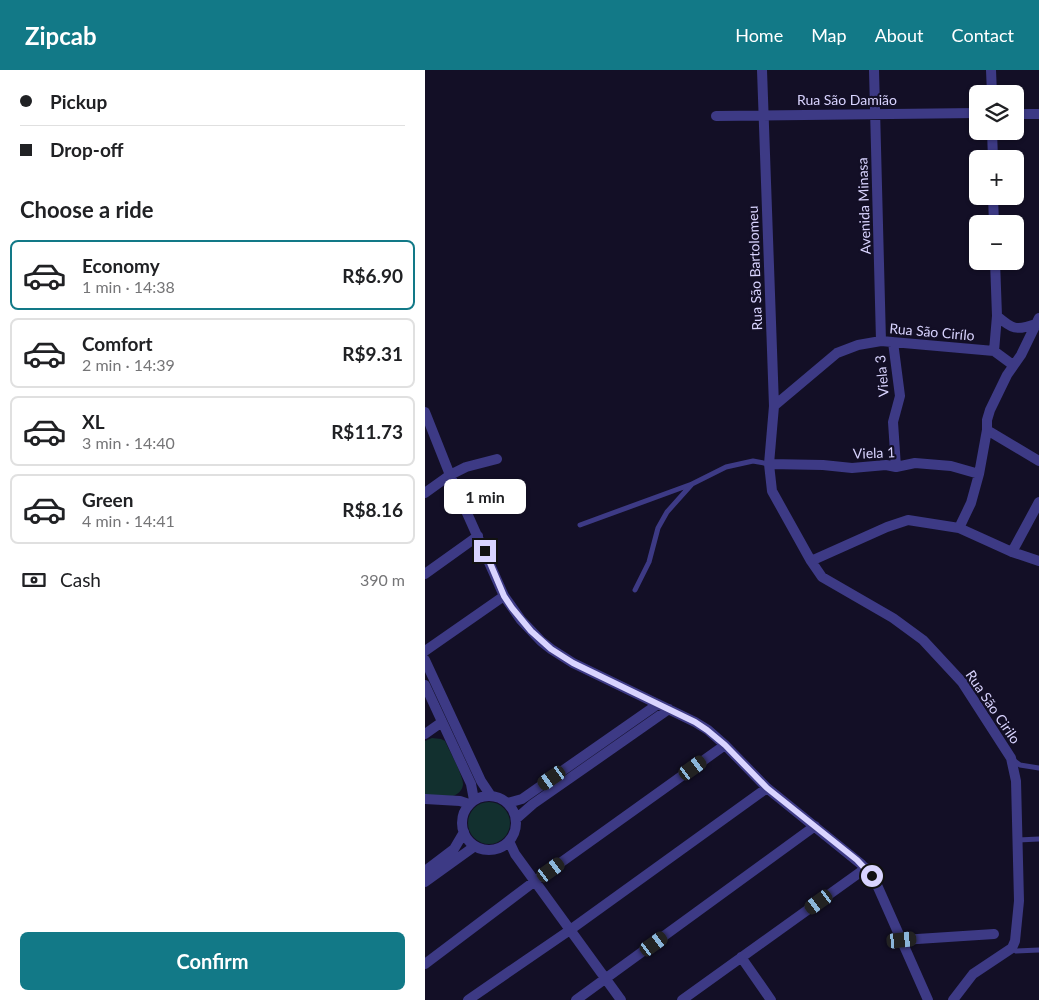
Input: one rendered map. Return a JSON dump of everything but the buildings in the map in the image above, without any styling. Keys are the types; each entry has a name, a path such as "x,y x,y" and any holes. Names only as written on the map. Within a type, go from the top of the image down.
{"street":[{"name":"Rua São Bartolomeu","path":"762,70 774,406 769,464"},
{"name":"Avenida Minasa","path":"874,70 881,341"},
{"path":"991,70 992,85"},
{"name":"Rua São Damião","path":"716,116 969,114"},
{"path":"1024,114 1039,114"},
{"path":"993,351 997,316 995,270"},
{"path":"997,316 1008,326 1017,329 1026,328 1037,321"},
{"path":"959,528 971,503 979,474 990,410 1037,321"},
{"name":"Rua São Cirílo","path":"774,406 837,353 858,345 881,341 993,351 1013,365"},
{"name":"Viela 3","path":"893,342 900,396 893,422 896,467"},
{"path":"425,414 504,596 525,625 551,649 573,663 669,709 707,730 725,745 767,788 866,868 877,885 928,1000"},
{"path":"987,430 1039,461"},
{"path":"425,493 466,466 497,459"},
{"name":"Viela 1","path":"769,464 823,465 853,468 886,465 896,467 915,463 951,466 979,474"},
{"name":"Rua São Cirilo","path":"769,464 772,491 822,577 893,618 923,640 962,682 1011,758 1016,781 1019,901 1015,941 1011,948"},
{"path":"1012,552 1039,502"},
{"path":"811,561 887,527 908,520 959,528 1012,552 1039,560"},
{"path":"425,574 479,536"},
{"path":"425,651 504,596"},
{"path":"425,660 481,780 491,796"},
{"path":"425,685 471,784 472,802"},
{"path":"508,803 522,799 658,704"},
{"path":"516,819 533,804 669,709"},
{"path":"425,734 442,722"},
{"path":"425,964 725,745"},
{"path":"468,1000 570,930 767,788"},
{"path":"491,796 508,803 516,819 515,831 509,841 493,849 475,846 464,832 462,820 463,815 472,802 479,798 491,796"},
{"path":"425,799 472,802"},
{"path":"576,1000 815,826"},
{"path":"425,870 454,849 464,832"},
{"path":"509,841 515,854 621,1000"},
{"path":"425,882 475,846"},
{"path":"681,1000 693,997 741,957 866,868"},
{"path":"902,940 994,934"},
{"path":"953,1000 973,974 1011,948"},
{"path":"741,957 771,1000"}],"lane":[{"path":"580,525 692,484 726,467 753,461 769,464"},
{"path":"635,590 649,562 658,528 667,512 692,484"},
{"path":"1011,758 1021,765 1039,768"},
{"path":"1017,840 1039,839"},
{"path":"1011,948 1016,951 1039,950"}],"green space":[{"path":"432,738 445,741 463,781 459,792 453,796 425,795 425,741"},
{"path":"489,802 504,808 510,823 504,838 489,844 474,838 468,823 474,808"}],"route":[{"path":"485,551 504,596 521,620 541,641 573,663 695,722 707,730 725,745 767,788 857,860 872,876"}]}
